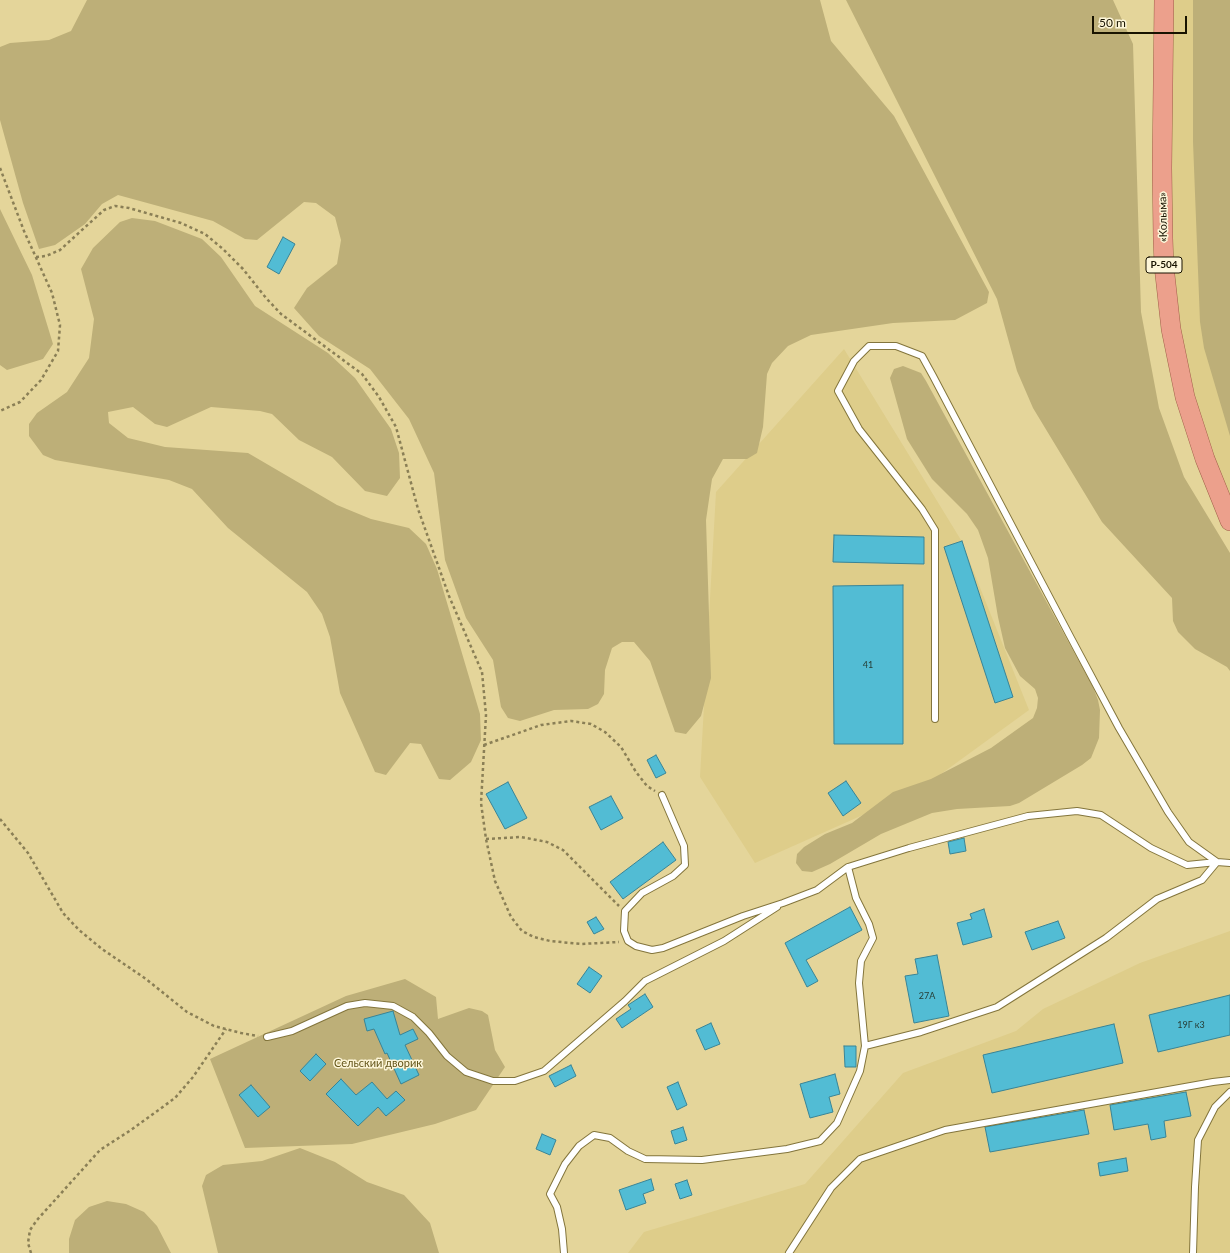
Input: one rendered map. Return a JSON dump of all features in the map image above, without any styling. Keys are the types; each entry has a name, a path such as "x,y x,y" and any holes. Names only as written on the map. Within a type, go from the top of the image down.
{"highway":[{"name":"«Колыма»","path":"1164,0 1162,209 1164,266 1170,322 1185,397 1205,459 1230,521"}],"lane":[{"path":"935,719 935,530 922,509 859,429 838,391 854,360 869,346 896,346 922,356 1074,645 1161,800 1189,842 1217,862"},
{"path":"662,795 684,846 685,865 673,876 642,893 625,912 624,931 628,941 636,946 652,950 663,948 743,916 817,890 848,867 909,848 1028,816 1077,810 1101,815 1151,848 1187,864 1217,862 1230,863"},
{"path":"865,1046 921,1032 997,1007 1106,938 1158,899 1202,880 1217,862"},
{"path":"564,1253 562,1229 557,1208 550,1194 565,1164 580,1146 594,1135 610,1138 628,1151 645,1159 702,1160 788,1149 820,1141 837,1123 860,1071 865,1046 859,983 862,961 872,938 869,924 856,898 848,867"},
{"path":"267,1037 292,1031 347,1006 365,1003 393,1006 413,1017 429,1033 447,1056 466,1072 493,1081 515,1081 544,1071 625,1001 645,981 724,940 783,903"},
{"path":"790,1253 831,1188 860,1159 945,1130 1230,1080"},
{"path":"1193,1253 1198,1140 1215,1107 1230,1092"}],"path":[{"path":"0,168 52,293 60,324 58,351 42,380 20,402 0,410"},
{"path":"36,257 46,256 60,250 104,210 116,206 129,208 181,223 205,234 223,248 281,314 362,374 379,397 396,427 418,510 449,596 482,672 486,715 481,803 486,839 495,881 511,917 522,931 534,937 550,941 581,944 628,941"},
{"path":"484,745 541,725 571,721 591,724 611,737 621,748 647,786 662,795"},
{"path":"0,819 28,853 63,914 79,930 102,949 146,979 187,1012 214,1026 241,1033 267,1037"},
{"path":"486,839 521,837 552,844 563,850 625,912"},
{"path":"31,1253 28,1244 30,1230 37,1220 100,1150 131,1130 175,1098 193,1078 226,1029"}],"shaded area":[{"path":"1164,0 1230,0 1230,521 1177,363 1163,43"},
{"path":"844,349 961,540 1029,710 919,790 755,863 700,777 716,492"},
{"path":"1230,931 1230,1253 628,1253 644,1232 805,1184 903,1073 1016,1031 1043,1009 1140,963"}],"green space":[{"path":"87,0 820,0 831,41 894,116 989,292 987,303 955,320 893,323 811,335 788,346 772,363 767,374 763,427 757,453 747,459 723,459 712,479 706,520 711,678 701,716 686,734 675,732 650,661 634,642 622,642 612,648 605,670 604,694 598,704 588,709 554,710 520,721 508,718 501,707 493,660 466,618 445,560 434,473 409,419 370,369 319,336 294,308 307,288 337,264 341,240 335,217 316,203 304,202 257,240 245,239 213,221 118,195 102,204 85,224 55,245 39,249 23,203 0,120 0,47 10,43 49,40 71,31"},
{"path":"846,0 1113,0 1133,44 1141,312 1159,408 1184,477 1230,553 1230,671 1227,667 1195,649 1178,632 1173,621 1172,598 1102,522 1033,408 1017,371 997,299"},
{"path":"1193,0 1230,0 1230,436 1204,348 1200,322 1193,142"},
{"path":"0,209 32,275 53,344 43,359 7,370 0,365"},
{"path":"132,218 155,221 202,239 221,257 255,306 328,353 355,378 391,429 399,453 400,478 387,496 365,491 332,457 299,440 272,414 260,411 211,407 167,427 155,424 133,407 108,412 109,423 128,438 165,447 248,453 337,505 371,519 409,528 426,544 437,569 480,714 481,740 471,762 450,780 439,779 421,744 410,743 386,775 375,772 340,693 330,637 322,614 307,592 228,528 192,489 169,480 55,460 43,455 29,436 29,424 37,413 67,392 89,358 94,319 81,269 93,248 120,222"},
{"path":"903,366 921,373 926,381 1093,687 1100,710 1099,738 1091,758 1019,803 1010,806 957,809 932,813 881,834 830,864 812,872 802,871 796,863 797,854 804,847 825,834 852,823 893,792 931,779 991,748 1033,718 1037,708 1038,698 1035,689 1020,676 1005,648 988,558 978,530 967,514 932,479 907,439 890,378 894,369"},
{"name":"Сельский дворик","path":"405,979 436,997 438,1019 469,1008 482,1011 488,1015 495,1050 505,1067 476,1110 435,1124 352,1144 245,1148 210,1059 346,996"},
{"path":"300,1148 335,1162 367,1182 404,1195 430,1223 439,1253 218,1253 202,1186 206,1175 223,1165 262,1161"},
{"path":"107,1201 126,1204 144,1212 157,1226 171,1253 69,1253 69,1239 75,1220 89,1207"}],"building":[{"path":"283,237 295,244 279,274 267,267"},
{"path":"834,535 924,537 924,564 833,562"},
{"path":"962,541 1013,697 995,703 944,547"},
{"path":"903,585 903,744 834,744 833,586"},
{"path":"656,755 666,773 656,778 647,760"},
{"path":"846,781 861,803 843,816 828,793"},
{"path":"508,782 527,818 505,829 486,794"},
{"path":"611,796 623,818 601,830 589,807"},
{"path":"964,838 966,851 950,854 948,842"},
{"path":"663,842 676,860 623,899 610,882"},
{"path":"850,907 862,930 806,960 818,981 807,987 785,943"},
{"path":"984,909 992,937 963,945 957,923 972,919 970,914"},
{"path":"596,917 604,929 594,934 587,922"},
{"path":"1058,921 1065,938 1032,950 1025,932"},
{"path":"937,955 949,1016 914,1023 905,976 918,974 915,959"},
{"path":"589,967 602,976 590,993 577,984"},
{"path":"645,994 653,1007 622,1028 616,1019 631,1009 628,1005"},
{"path":"1230,995 1230,1035 1158,1052 1149,1015"},
{"path":"393,1011 400,1035 413,1029 418,1039 405,1045 419,1075 401,1084 374,1029 367,1031 364,1019"},
{"path":"711,1023 720,1044 705,1050 696,1030"},
{"path":"1114,1024 1123,1063 992,1093 983,1055"},
{"path":"844,1046 856,1046 856,1067 845,1067"},
{"path":"316,1054 326,1064 310,1081 300,1071"},
{"path":"571,1065 576,1076 555,1087 549,1076"},
{"path":"835,1074 840,1094 829,1097 833,1112 810,1118 800,1084"},
{"path":"341,1079 356,1095 372,1082 387,1099 396,1091 405,1100 386,1116 378,1107 358,1126 326,1094"},
{"path":"678,1082 687,1105 677,1110 667,1087"},
{"path":"251,1085 270,1107 258,1117 239,1095"},
{"path":"1186,1092 1191,1116 1164,1121 1166,1137 1151,1140 1148,1124 1114,1130 1110,1105"},
{"path":"1084,1110 1089,1134 990,1152 985,1127"},
{"path":"683,1127 687,1140 675,1144 671,1131"},
{"path":"542,1134 556,1140 550,1155 536,1149"},
{"path":"1126,1158 1128,1171 1100,1176 1098,1163"},
{"path":"651,1179 654,1190 643,1194 646,1203 626,1210 619,1190"},
{"path":"687,1180 692,1195 680,1199 675,1184"}]}
